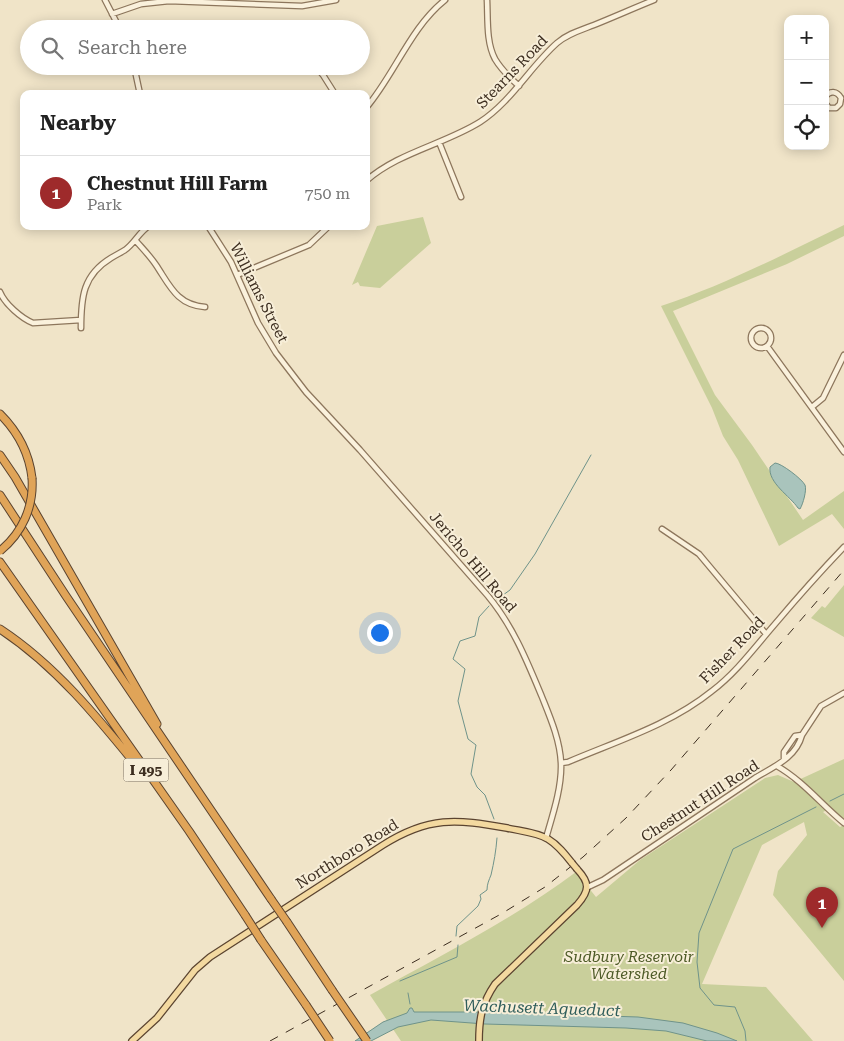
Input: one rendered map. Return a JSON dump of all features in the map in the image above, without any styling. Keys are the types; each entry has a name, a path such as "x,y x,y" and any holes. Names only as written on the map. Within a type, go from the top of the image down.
{"highway":[{"path":"0,414 22,442 32,478 31,499 26,518 16,534 0,551"},
{"path":"0,455 15,477 188,776"},
{"name":"I 495","path":"0,495 66,596 367,1041"},
{"name":"I 495","path":"0,562 189,831 330,1041"},
{"path":"0,629 36,656 76,695 117,741 189,831"}],"main road":[{"name":"Northboro Road","path":"132,1041 157,1018 195,970 210,957 415,827 438,822 470,822 526,832 546,838 559,847 584,877 588,887"},
{"path":"479,1041 482,1009 495,984 577,904 586,894 588,887"}],"street":[{"path":"105,0 115,20"},
{"path":"112,14 152,2 302,6 336,0"},
{"path":"370,103 384,86 418,30 434,9 445,0"},
{"path":"487,0 492,50 501,67 518,86"},
{"name":"Stearns Road","path":"370,178 383,169 468,129 487,118 547,53 566,36 654,0"},
{"path":"136,75 139,90"},
{"path":"324,75 333,90"},
{"path":"826,105 829,108 836,108 841,102 842,97 833,92 829,93"},
{"path":"439,142 461,197"},
{"path":"80,328 82,297 87,283 99,267 136,241 142,230"},
{"name":"Williams Street","path":"211,230 237,274 266,337 288,370"},
{"path":"237,274 309,245 325,230"},
{"path":"136,241 149,256 170,288 179,297 193,306 205,307"},
{"path":"0,292 3,298 26,320 33,323 81,320"},
{"path":"762,328 769,332 771,339 767,346 759,348 753,344 751,337 755,330 762,328"},
{"path":"767,346 844,452"},
{"path":"812,407 823,398 844,355"},
{"name":"Jericho Hill Road","path":"288,370 499,609 516,639 553,725 561,763 558,788 546,838"},
{"path":"662,529 688,545 704,559 766,634"},
{"name":"Fisher Road","path":"561,763 568,762 651,728 696,703 726,680 844,547"},
{"path":"777,766 791,754 821,706 844,693"},
{"name":"Chestnut Hill Road","path":"588,887 604,880 755,778 777,766 802,783 825,807 844,823"}],"green space":[{"path":"423,217 431,243 380,288 360,286 358,282 352,285 377,226"},
{"path":"844,225 844,236 787,264 673,311 715,395 803,520 844,491 844,529 832,514 779,546 738,460 723,436 712,408 661,306 731,279"},
{"path":"844,585 844,637 811,618 822,606 825,608"},
{"name":"Sudbury Reservoir Watershed","path":"844,759 844,819 831,808 823,812 840,827 844,825 844,981 773,895 778,871 807,835 804,822 762,845 702,984 766,987 813,1041 401,1041 370,995 501,922 576,872 596,897 640,860 765,778 778,775 794,782"}],"water":[{"path":"775,463 791,472 805,485 800,509 772,478 770,467"},
{"path":"410,1008 414,1012 489,1012 638,1017 683,1023 737,1041 707,1041 666,1031 626,1028 485,1024 431,1020 398,1027 371,1041 355,1041 383,1022 407,1013"}],"waterway":[{"path":"496,600 510,590 535,554 591,455"},
{"path":"489,606 479,617 475,636 460,641 453,659 465,669 458,701 468,739 476,745 471,774 477,787 485,795 494,819"},
{"path":"830,801 844,794"},
{"path":"746,1041 745,1031 735,1007 714,1005 700,988 697,962 699,933 733,849 816,807"},
{"path":"456,936 457,926 478,906 481,899 480,895 487,890 497,838"},
{"path":"400,981 457,957 458,945"},
{"path":"408,993 410,1004"}],"railway":[{"path":"270,1041 501,914 545,887 583,857 626,818 671,770 844,570"}],"place":[{"name":"Chestnut Hill Farm","path":"822,928"}],"water label":[{"name":"Wachusett Aqueduct","path":"542,1008"}]}
